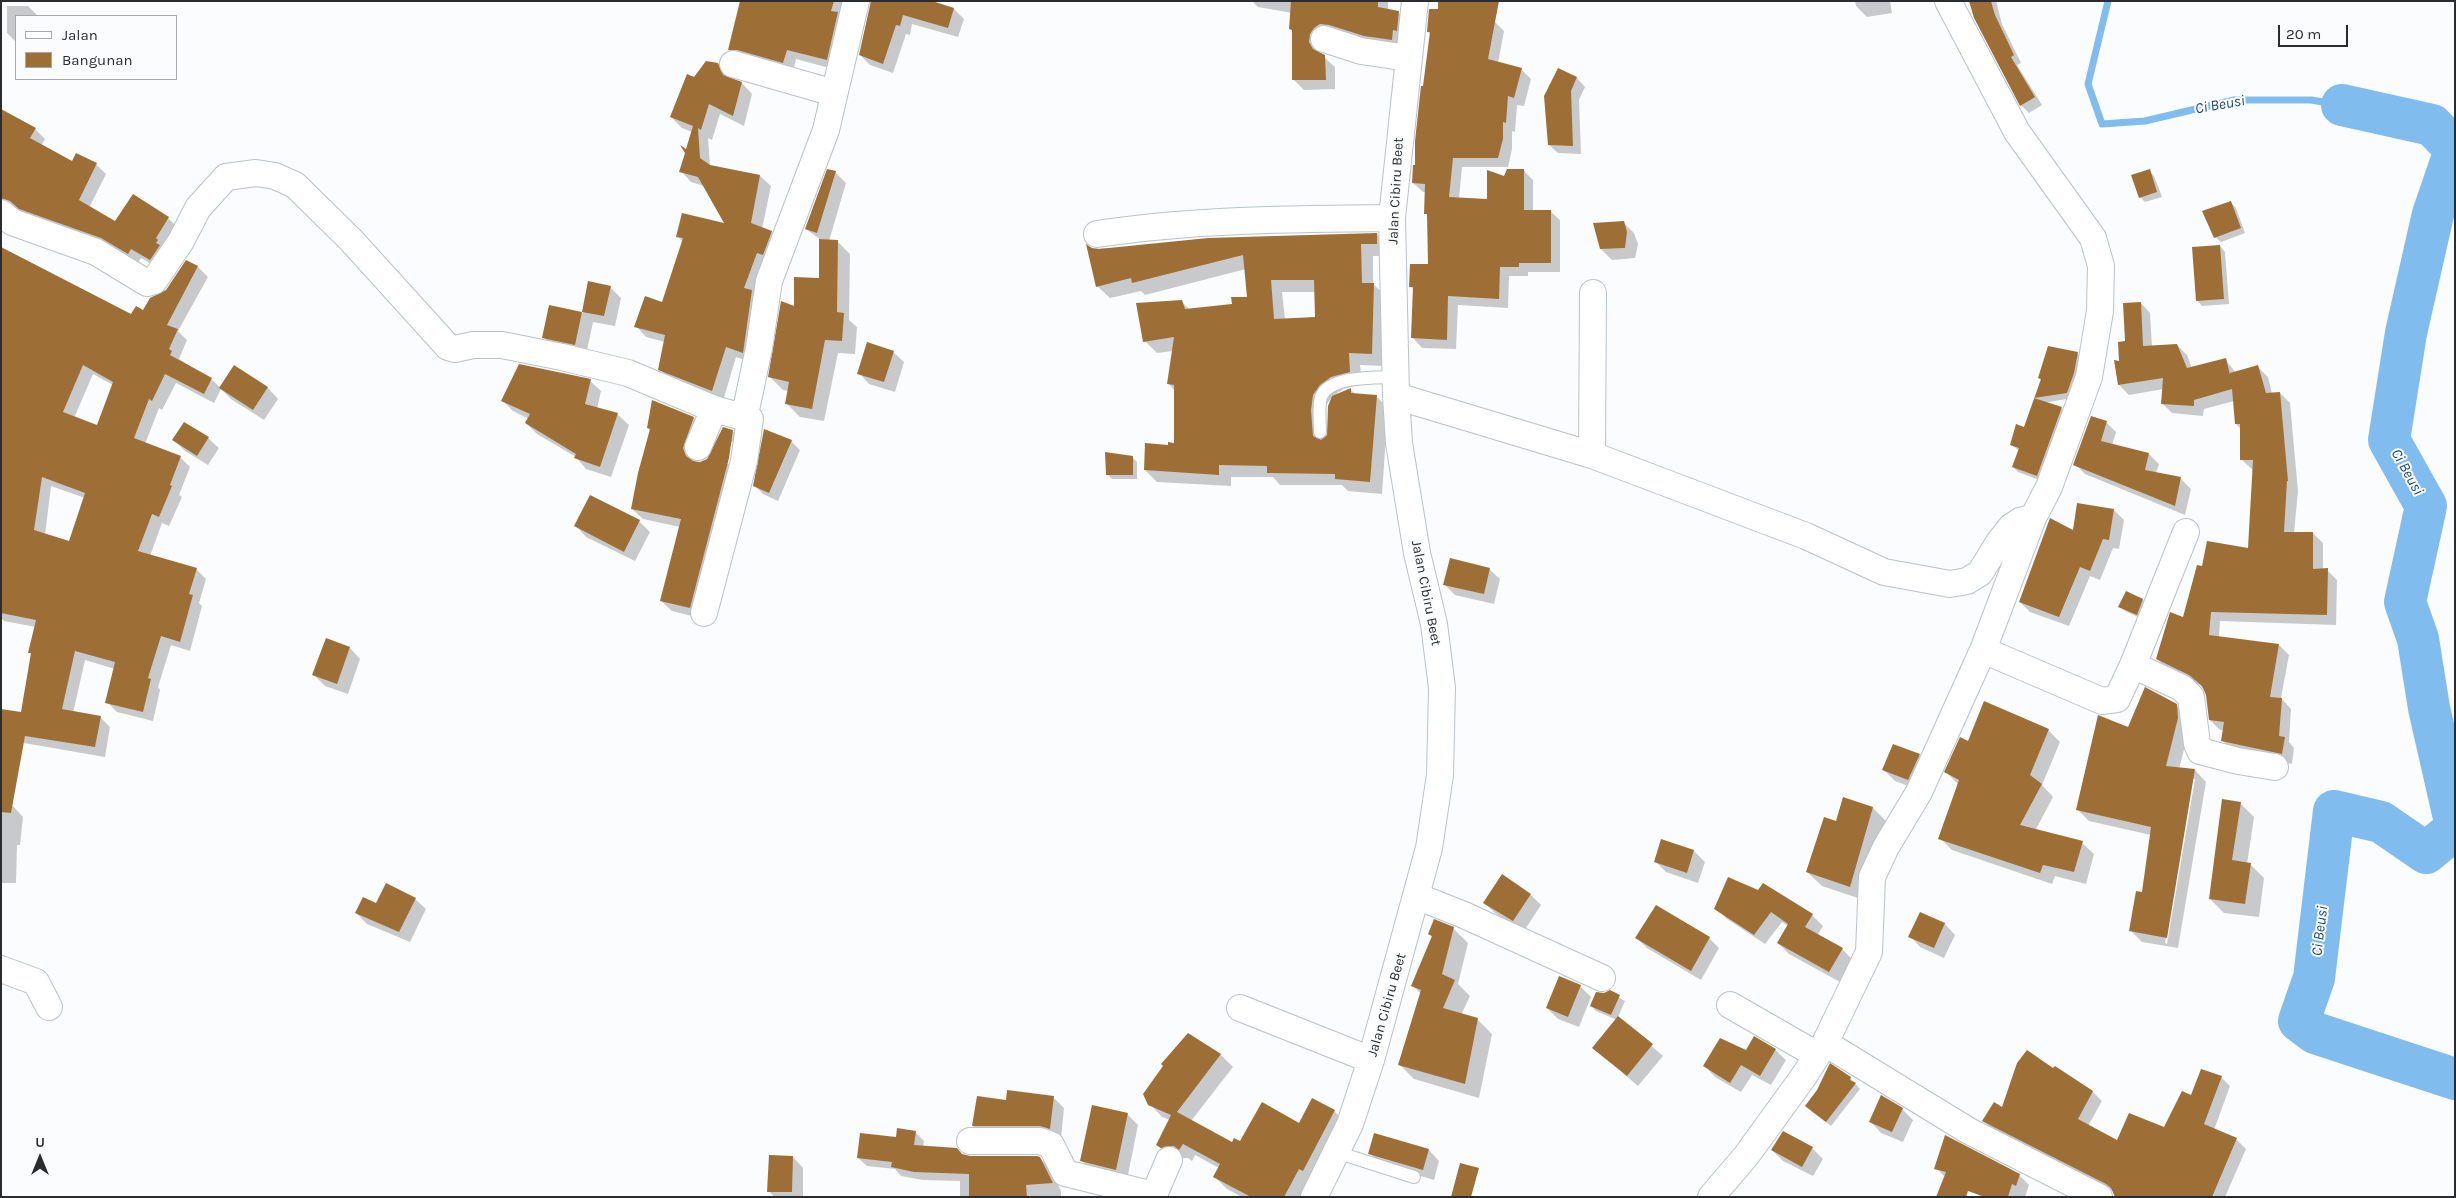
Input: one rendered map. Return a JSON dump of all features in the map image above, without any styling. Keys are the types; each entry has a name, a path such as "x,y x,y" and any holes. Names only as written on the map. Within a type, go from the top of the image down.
{"street":[{"path":"742,417 747,405 759,348 769,281 826,130 856,1"},
{"name":"Jalan Cibiru Beet","path":"1314,1197 1350,1124 1371,1060 1428,848 1440,775 1442,688 1434,624 1417,553 1399,443 1396,387 1392,218 1414,1"},
{"path":"1714,1196 1746,1156 1804,1076 1821,1049 1869,952 1872,877 1919,792 1983,650 2033,518 2049,487 2089,377 2100,311 2101,266 2093,238 2017,132 1948,1"},
{"path":"1324,39 1361,51 1408,58"},
{"path":"733,64 834,93"},
{"path":"1,213 12,222 96,252 147,283 154,281 180,241 198,208 226,177 256,173 275,176 295,185 351,240 448,347 456,349 502,345 562,357 628,373 714,409 750,419 751,427 704,613"},
{"path":"1097,234 1133,229 1292,219 1392,218"},
{"path":"1592,455 1594,293"},
{"path":"1396,387 1592,455 1806,536 1884,572 1950,584 1967,581 1980,573 1999,542 2011,527 2020,521 2033,518"},
{"path":"698,446 714,409"},
{"path":"1983,650 2102,701 2117,700 2133,665 2186,532"},
{"path":"2133,665 2182,688 2190,697 2197,744 2200,751 2238,761 2275,767"},
{"path":"1416,896 1464,915 1602,978"},
{"path":"1,969 36,982 49,1007"},
{"path":"1730,1005 1821,1049 1969,1131 2099,1197"},
{"path":"1240,1008 1371,1060"},
{"path":"970,1141 1040,1141 1051,1145 1065,1173 1154,1196 1169,1160"}],"lane":[{"path":"1320,432 1320,399 1326,389 1357,379 1396,387"},
{"path":"1336,1152 1414,1177"}],"building":[{"path":"740,1 834,1 831,11 838,12 827,60 787,50 783,63 737,50 728,50"},
{"path":"871,1 932,1 954,8 948,28 903,15 900,26 896,25 883,64 859,55"},
{"path":"1291,1 1378,1 1378,7 1399,11 1397,31 1393,30 1392,40 1364,36 1320,24 1310,34 1309,42 1313,49 1325,55 1326,80 1292,80 1292,30 1289,29"},
{"path":"1438,1 1499,1 1488,59 1522,68 1514,98 1508,96 1506,123 1503,122 1503,139 1498,158 1453,158 1449,197 1487,199 1487,170 1504,176 1507,169 1524,169 1524,210 1551,210 1551,263 1519,263 1519,267 1500,267 1499,299 1448,296 1447,340 1411,338 1413,287 1409,287 1410,264 1428,264 1427,214 1424,214 1425,184 1412,183 1421,86 1423,86 1430,32 1427,32 1429,9 1438,9"},
{"path":"1969,1 1991,1 1995,15 2014,55 2011,57 2035,97 2020,106 1974,18"},
{"path":"706,61 718,63 723,75 742,82 733,116 709,104 701,130 698,128 700,158 710,165 760,175 751,223 772,231 763,255 757,253 744,288 752,290 743,353 726,347 712,391 658,370 665,335 634,327 645,296 662,302 683,238 676,237 682,213 724,223 698,177 679,172 685,153 680,145 686,149 693,126 670,117 687,74 694,77"},
{"path":"1558,68 1577,77 1571,91 1573,146 1548,145 1544,96"},
{"path":"1,109 36,128 30,138 72,161 76,153 97,163 79,200 115,221 133,194 169,217 156,238 158,240 156,243 160,245 150,260 131,249 128,254 101,238 19,209 10,201 1,198"},
{"path":"827,169 836,171 817,233 805,229"},
{"path":"2150,169 2157,192 2139,198 2131,175"},
{"path":"2231,201 2241,228 2214,238 2202,211"},
{"path":"1624,221 1627,232 1625,248 1600,249 1593,223"},
{"path":"1377,233 1377,244 1361,244 1362,283 1374,283 1372,354 1349,353 1350,372 1331,377 1320,385 1313,395 1311,410 1313,436 1321,440 1327,435 1328,406 1332,396 1351,388 1351,393 1377,395 1370,482 1335,479 1335,474 1267,473 1267,466 1219,465 1219,475 1144,470 1145,443 1168,445 1168,442 1174,443 1174,385 1167,384 1174,337 1143,342 1136,303 1182,300 1185,309 1232,304 1231,297 1247,297 1243,255 1132,283 1131,278 1096,287 1086,244 1092,248 1099,249 1208,238","holes":["1271,280 1314,280 1315,317 1274,319"]},
{"path":"819,239 838,240 837,312 844,313 842,341 825,340 812,409 785,404 789,382 768,377 781,301 794,306 794,277 819,278"},
{"path":"2220,245 2224,299 2196,301 2192,247"},
{"path":"1,247 131,314 136,306 143,310 150,298 166,290 186,260 198,266 167,325 178,329 169,349 172,351 170,355 212,378 204,394 165,374 152,401 149,399 134,438 181,456 170,485 172,486 159,517 152,514 138,551 197,568 189,594 193,595 180,642 161,636 148,678 151,679 143,712 105,703 115,662 75,651 62,709 101,716 95,747 25,736 11,813 1,812 1,709 21,712 31,653 28,653 36,620 1,613","holes":["83,365 113,382 97,425 63,412","42,477 85,493 69,541 34,530"]},
{"path":"588,281 611,286 604,316 582,312"},
{"path":"2141,302 2143,346 2177,344 2187,368 2226,358 2230,375 2230,373 2258,365 2266,393 2280,392 2288,481 2284,532 2313,532 2313,569 2328,568 2327,615 2211,612 2209,635 2279,644 2270,697 2282,698 2279,736 2285,737 2282,754 2221,741 2224,722 2209,720 2206,695 2202,686 2189,675 2156,659 2170,612 2183,617 2197,565 2202,566 2207,541 2248,548 2253,460 2240,460 2240,424 2235,424 2232,389 2194,400 2194,406 2161,404 2163,378 2118,385 2114,360 2119,361 2118,342 2125,341 2123,303"},
{"path":"549,305 582,312 575,345 542,338"},
{"path":"867,342 894,351 884,382 857,374"},
{"path":"2048,346 2078,352 2074,373 2067,393 2034,398 2041,379 2038,378"},
{"path":"519,364 591,379 585,404 618,413 600,467 574,458 576,454 525,423 530,414 501,401"},
{"path":"234,365 268,387 253,410 219,388"},
{"path":"2034,398 2062,407 2037,476 2012,467 2019,448 2010,445 2016,424 2024,427"},
{"path":"652,400 694,417 683,448 686,456 693,461 700,462 707,459 723,427 733,430 729,458 690,608 660,601 681,519 631,509 638,473 650,429 647,428"},
{"path":"2091,416 2107,421 2101,441 2149,453 2145,470 2181,477 2175,506 2073,465"},
{"path":"184,422 209,437 197,456 172,440"},
{"path":"764,429 792,440 769,493 753,486"},
{"path":"1105,452 1133,456 1133,475 1106,475"},
{"path":"590,495 640,520 624,552 574,526"},
{"path":"2077,503 2114,509 2109,540 2103,539 2090,571 2080,567 2059,617 2019,602 2050,518 2073,530"},
{"path":"1450,558 1490,568 1484,594 1443,585"},
{"path":"2126,591 2143,599 2137,615 2118,607"},
{"path":"326,638 350,647 337,684 312,675"},
{"path":"2145,687 2177,704 2178,718 2166,766 2195,769 2167,938 2129,931 2136,891 2142,892 2151,827 2076,810 2098,715 2128,727"},
{"path":"1984,701 2049,729 2030,775 2042,784 2020,825 2083,841 2074,872 2043,865 2040,873 1938,839 1959,780 1944,772 1960,737 1968,741"},
{"path":"1893,744 1920,754 1908,780 1882,770"},
{"path":"1843,797 1873,807 1850,887 1806,872 1824,817 1836,821"},
{"path":"2222,799 2241,802 2232,860 2251,863 2245,904 2209,899"},
{"path":"1661,839 1694,850 1687,873 1654,862"},
{"path":"1502,874 1531,894 1513,921 1483,903"},
{"path":"1728,877 1758,890 1763,883 1813,914 1805,927 1843,948 1829,972 1777,943 1788,924 1771,912 1754,935 1714,909"},
{"path":"386,883 416,898 399,932 355,913 363,897 376,903"},
{"path":"1656,905 1710,937 1691,971 1635,938"},
{"path":"1920,912 1945,923 1934,948 1908,937"},
{"path":"1434,919 1454,927 1442,974 1455,980 1443,1008 1478,1018 1465,1084 1398,1065 1421,990 1411,986 1432,936 1428,934"},
{"path":"1559,976 1581,985 1568,1017 1546,1008"},
{"path":"1610,990 1620,995 1611,1015 1590,1006 1596,992 1604,993"},
{"path":"1618,1016 1653,1044 1627,1076 1592,1048"},
{"path":"1188,1033 1221,1054 1177,1112 1232,1142 1234,1138 1240,1141 1262,1102 1299,1123 1312,1098 1335,1110 1303,1171 1299,1169 1284,1197 1251,1197 1213,1177 1220,1164 1183,1144 1179,1150 1174,1146 1161,1148 1156,1145 1171,1115 1148,1105 1143,1094 1163,1066 1161,1064"},
{"path":"1754,1036 1776,1049 1760,1076 1741,1065 1730,1083 1703,1066 1720,1038 1746,1050"},
{"path":"2027,1050 2053,1068 2055,1066 2093,1091 2078,1119 2117,1140 2129,1113 2164,1127 2182,1091 2191,1095 2201,1069 2222,1076 2204,1124 2237,1138 2212,1197 2115,1197 2111,1188 2106,1184 1982,1121 1994,1102 2002,1107 2017,1063"},
{"path":"1830,1063 1851,1077 1850,1080 1856,1083 1826,1122 1805,1106 1817,1090"},
{"path":"1007,1090 1054,1096 1050,1129 1040,1126 972,1126 977,1096 1006,1100"},
{"path":"1881,1095 1903,1108 1892,1132 1869,1122"},
{"path":"1092,1105 1128,1113 1116,1170 1080,1161"},
{"path":"897,1128 916,1131 914,1145 957,1148 962,1154 970,1156 1040,1157 1053,1183 1026,1185 1027,1197 969,1197 969,1174 914,1172 891,1167 892,1162 857,1158 860,1133 896,1137"},
{"path":"1783,1131 1813,1147 1802,1167 1771,1150"},
{"path":"1374,1133 1429,1149 1423,1170 1368,1154"},
{"path":"1945,1135 2020,1174 2016,1186 2012,1184 2008,1197 1985,1197 1968,1191 1966,1197 1936,1197 1946,1172 1934,1169"},
{"path":"769,1155 793,1156 792,1192 767,1192"},
{"path":"1460,1163 1479,1168 1471,1197 1451,1197"}],"waterway":[{"name":"Ci Beusi","path":"2108,1 2088,84 2102,124 2145,121 2234,100 2311,100 2342,105"},
{"name":"Ci Beusi","path":"2342,105 2432,125 2455,149"},
{"name":"Ci Beusi","path":"2455,150 2433,214 2406,333 2389,440 2426,506 2405,602 2418,639 2429,708 2455,822"},
{"name":"Ci Beusi","path":"2455,829 2426,853 2381,822 2334,811 2314,978 2299,1021 2315,1033 2455,1079"}]}
